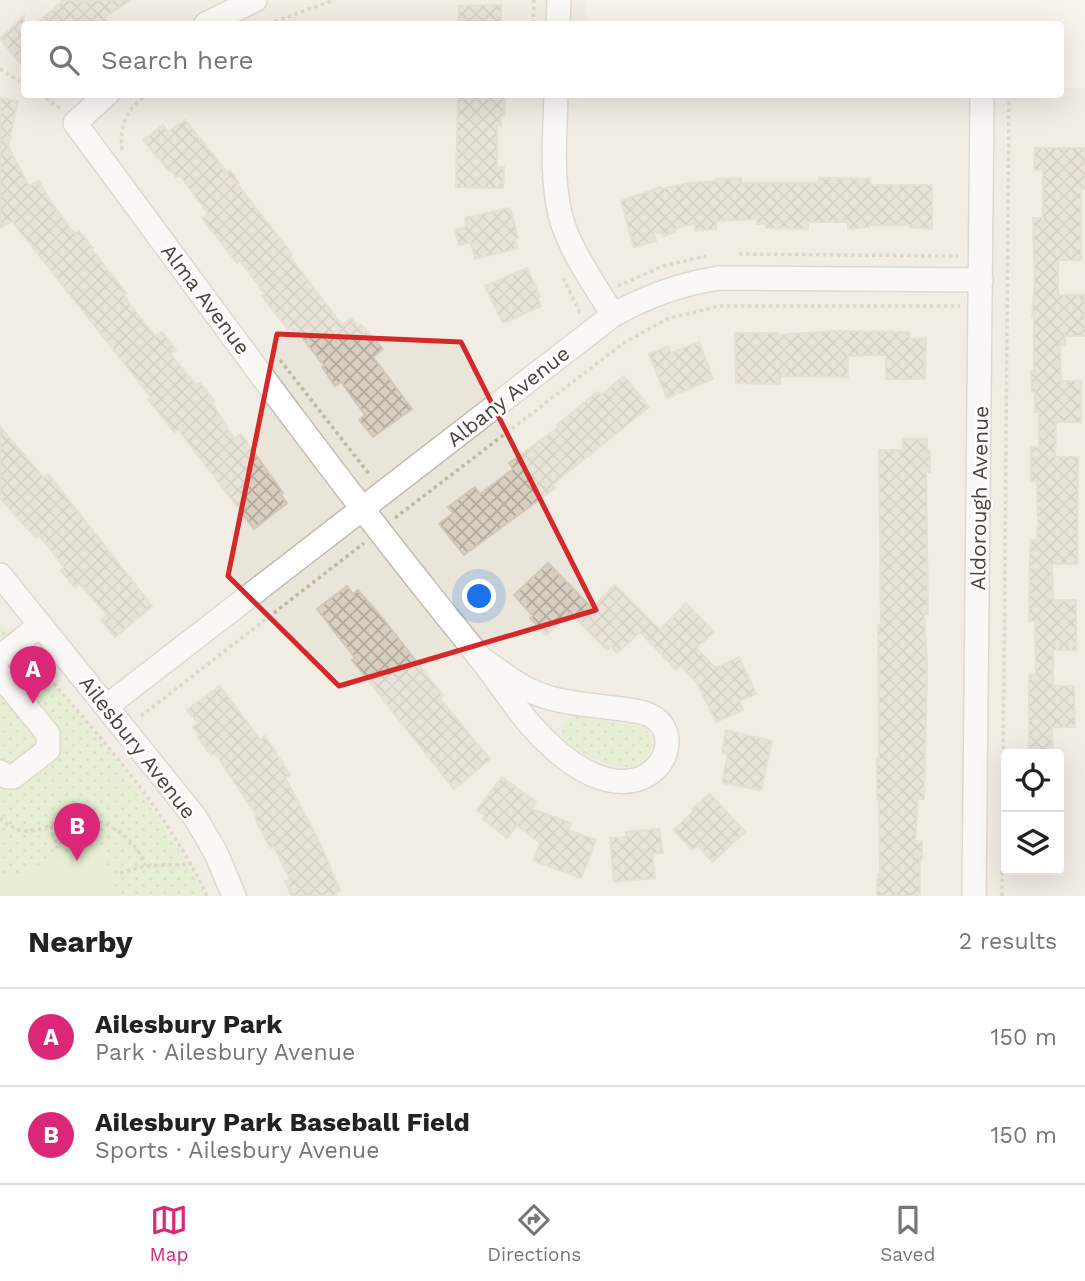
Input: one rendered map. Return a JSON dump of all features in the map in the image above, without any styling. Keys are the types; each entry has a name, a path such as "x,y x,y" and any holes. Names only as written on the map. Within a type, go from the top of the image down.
{"street":[{"path":"212,21 255,0"},
{"path":"558,21 559,0"},
{"name":"Alma Avenue","path":"103,98 75,123 362,509"},
{"path":"556,98 554,167 560,215 578,256 613,315"},
{"name":"Aldorough Avenue","path":"975,896 982,101"},
{"name":"Albany Avenue","path":"107,706 613,315 637,301 664,290 719,278 981,280"},
{"path":"362,509 535,732 574,766 615,783 629,783 650,775 660,765 665,752 666,734 662,724 650,714 562,702 539,695 524,688 479,657"},
{"name":"Ailesbury Avenue","path":"0,575 195,817 216,853 234,896"},
{"path":"0,657 40,625"},
{"path":"0,675 48,734 50,743 48,750 13,777 7,777 0,772"}],"path":[{"path":"276,21 334,0"},
{"path":"533,21 534,0"},
{"path":"0,69 21,82"},
{"path":"123,154 121,135 125,120 131,108 143,98"},
{"path":"1002,896 1009,99"},
{"path":"104,744 625,342 649,327 676,316 713,307 748,305 1008,307"},
{"path":"273,351 369,474"},
{"path":"19,642 151,802 192,864 207,896"},
{"path":"0,818 13,828 25,831 72,819 98,821 123,834 145,866"},
{"path":"51,826 57,848"},
{"path":"120,873 145,866 192,864"}],"highlighted area":[{"path":"277,334 461,342 596,610 339,686 228,576"}],"shaded area":[{"path":"0,0 586,0 586,21 21,21 21,98 1064,98 1064,88 1085,88 1085,896 204,896 167,831 134,785 0,622"}],"green space":[{"path":"0,622 137,788 162,823 204,896 0,896"},
{"path":"575,716 645,728 651,741 649,754 637,765 624,767 582,752 562,735 567,720"},
{"path":"97,841 119,896 0,896 0,881"}],"building":[{"path":"64,0 130,0 104,18 106,21 40,21"},
{"path":"501,5 501,21 459,21 459,6"},
{"path":"24,16 24,21 21,21 21,64 0,39"},
{"path":"0,98 18,101 8,147 29,186 39,181 50,201 75,234 79,231 126,293 124,294 129,304 155,336 162,332 176,350 170,354 196,385 200,383 214,401 212,403 234,439 241,434 283,493 281,495 287,503 254,529 178,429 174,432 148,399 151,397 12,221 0,228"},
{"path":"458,98 505,98 504,116 501,116 501,126 497,126 497,167 504,167 503,188 456,187"},
{"path":"185,120 227,172 230,170 239,183 237,184 292,254 290,257 342,325 351,318 383,349 373,357 412,409 373,437 359,420 365,415 341,382 335,386 322,367 324,366 298,332 296,334 291,327 288,329 262,296 265,294 240,260 237,263 202,218 208,214 180,175 176,177 171,169 169,171 143,140 163,125 168,132"},
{"path":"1035,148 1085,148 1085,189 1081,189 1081,260 1058,260 1058,295 1085,295 1085,336 1065,336 1065,345 1060,345 1061,381 1081,381 1081,422 1056,422 1055,457 1078,457 1077,564 1052,564 1053,600 1076,600 1076,650 1053,650 1053,686 1074,686 1075,727 1052,727 1053,749 1029,749 1029,675 1036,675 1035,621 1029,621 1030,552 1031,540 1037,540 1038,523 1037,481 1031,481 1031,447 1039,447 1039,412 1035,412 1031,371 1034,371 1033,218 1043,218 1043,169 1034,170"},
{"path":"741,178 742,183 819,183 819,178 828,178 870,179 870,185 932,185 932,229 909,225 869,225 848,229 848,222 808,222 808,229 766,228 766,224 757,224 757,219 716,221 716,229 695,231 695,223 674,229 675,232 664,236 662,232 654,234 656,241 634,247 621,201 661,187"},
{"path":"510,208 518,238 514,239 518,248 475,259 471,242 459,245 455,230 467,227 465,218"},
{"path":"527,268 540,296 538,298 541,306 503,323 485,286"},
{"path":"834,331 909,332 909,339 926,338 925,379 886,379 886,355 869,355 848,356 848,377 780,376 780,384 736,383 735,333 777,335"},
{"path":"699,342 713,379 667,398 649,354 668,346 671,353"},
{"path":"624,376 649,407 552,485 555,488 464,555 439,524 453,513 448,507 475,487 480,494 513,469 509,463 559,427 557,425 597,392 601,395"},
{"path":"0,427 44,478 48,474 152,606 115,637 101,620 107,615 80,584 75,588 61,570 64,567 39,535 36,538 0,498"},
{"path":"903,439 927,439 927,450 930,450 930,472 926,472 928,614 924,614 927,667 924,799 918,799 915,841 922,841 920,896 877,896 880,874 877,799 878,625 881,625 879,450 903,450"},
{"path":"548,563 592,608 615,585 660,630 686,603 714,632 696,648 716,668 739,657 756,694 739,701 743,710 716,722 697,683 680,665 676,669 640,632 617,653 611,646 607,650 570,613 546,635 514,595"},
{"path":"347,586 353,594 358,590 384,620 443,696 440,699 490,759 454,789 352,660 355,658 317,609"},
{"path":"220,686 260,740 265,736 290,775 285,778 319,841 340,891 335,892 337,896 292,896 285,882 290,879 274,846 270,848 255,818 257,816 215,753 211,755 198,737 200,736 193,727 198,723 187,710"},
{"path":"726,730 772,741 761,790 722,783 728,755 722,753"},
{"path":"502,777 536,802 531,809 571,823 568,830 596,840 581,878 534,861 540,843 517,825 507,838 483,819 485,815 477,810"},
{"path":"710,794 745,832 712,862 698,845 692,850 674,830 694,811 692,809"},
{"path":"659,829 663,853 652,854 655,878 614,882 610,838 626,837 626,832"}],"place":[{"name":"Ailesbury Park","path":"33,704"},
{"name":"Ailesbury Park Baseball Field","path":"77,861"}]}
